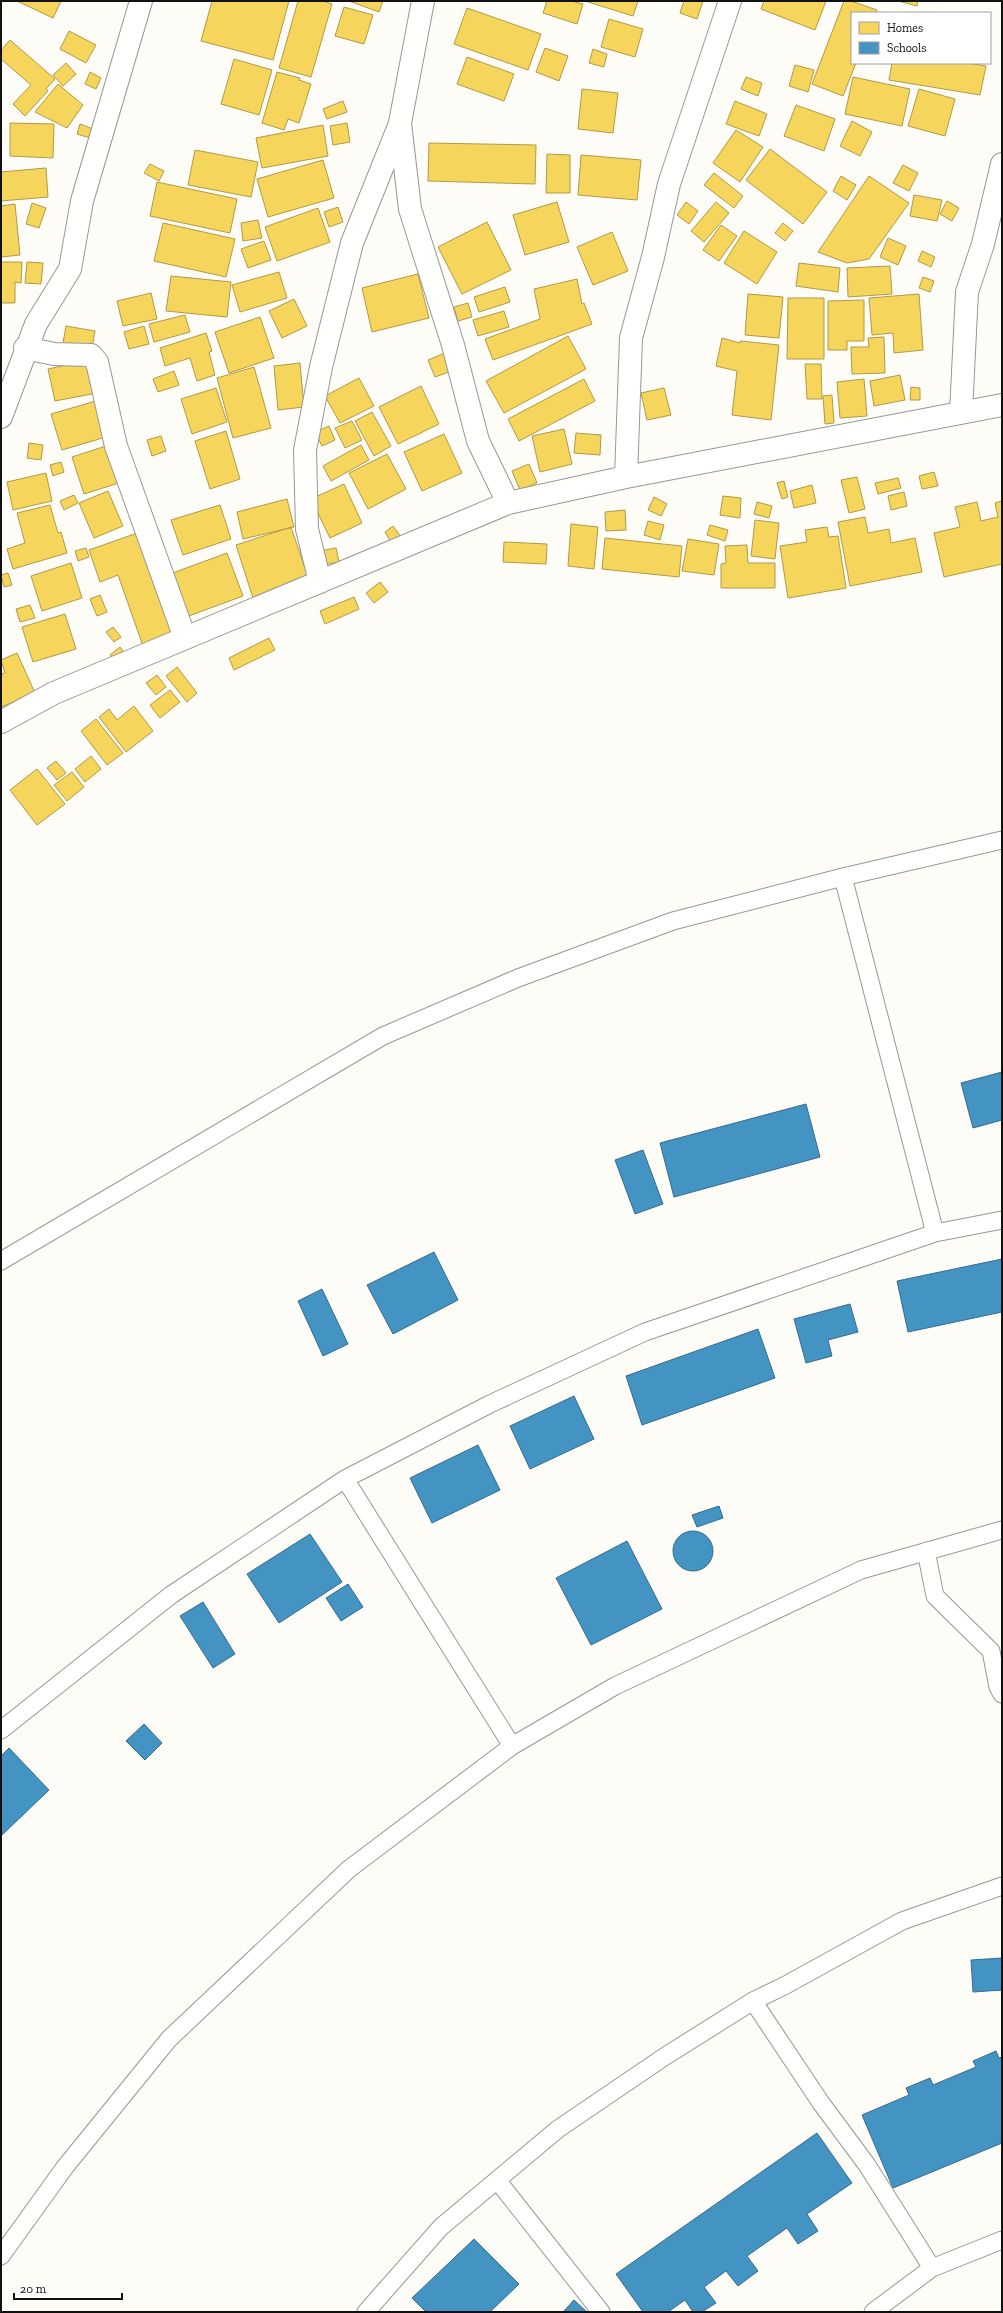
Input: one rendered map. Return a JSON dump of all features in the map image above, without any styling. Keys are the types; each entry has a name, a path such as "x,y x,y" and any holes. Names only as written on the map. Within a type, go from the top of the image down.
{"street":[{"path":"1,417 36,324 70,269 82,201 141,1"},
{"path":"320,582 308,529 305,450 321,367 352,242 400,124 423,1"},
{"path":"626,477 631,338 653,257 669,184 730,1"},
{"path":"400,124 410,209 453,345 478,441 508,503"},
{"path":"961,412 967,292 983,244 1002,164"},
{"path":"26,348 54,354 92,355 97,362 116,446 185,638"},
{"path":"1,722 54,693 508,503 626,477 1002,405"}],"lane":[{"path":"1,1261 383,1036 518,978 673,921 843,877 1002,840"},
{"path":"843,877 935,1233"},
{"path":"1,1730 171,1595 345,1479 490,1404 645,1332 935,1233 1002,1220"},
{"path":"345,1479 512,1746"},
{"path":"1,2256 66,2167 169,2039 349,1869 512,1746 615,1686 861,1570 1002,1530"},
{"path":"926,1551 935,1596 991,1651 998,1687 1002,1694"},
{"path":"366,2312 441,2227 558,2129 664,2057 753,2001 784,1986 902,1921 1002,1886"},
{"path":"753,2001 820,2103 867,2165 932,2268"},
{"path":"498,2180 601,2312"},
{"path":"873,2312 932,2268 1002,2240"}],"building: Homes":[{"path":"17,1 61,1 53,18"},
{"path":"212,1 289,1 273,60 201,41"},
{"path":"298,1 323,1 332,4 311,77 279,68"},
{"path":"349,1 383,1 379,12"},
{"path":"547,1 571,1 583,4 577,24 543,13"},
{"path":"585,1 638,1 633,16"},
{"path":"684,1 703,1 697,19 680,13"},
{"path":"764,1 826,1 815,30 761,9"},
{"path":"844,1 851,1 877,10 876,12 851,12 851,64 856,64 843,96 812,84"},
{"path":"898,1 918,1 917,6"},
{"path":"344,7 373,15 364,44 335,36"},
{"path":"467,8 541,34 528,70 454,44"},
{"path":"609,19 643,29 635,57 601,47"},
{"path":"69,31 96,45 86,63 60,49"},
{"path":"10,40 55,79 46,89 48,91 25,116 13,104 31,85 1,59 1,50"},
{"path":"545,48 568,56 559,81 536,72"},
{"path":"593,49 607,54 604,67 589,63"},
{"path":"467,57 514,74 504,101 457,84"},
{"path":"234,59 272,70 259,115 221,104"},
{"path":"66,63 76,74 63,86 53,75"},
{"path":"892,64 974,64 986,66 980,95 889,80"},
{"path":"795,65 814,70 808,92 789,86"},
{"path":"90,72 101,78 96,89 85,84"},
{"path":"277,72 300,78 299,80 311,84 299,123 288,119 284,130 262,123"},
{"path":"746,77 762,83 758,96 741,89"},
{"path":"853,77 910,89 902,126 845,114"},
{"path":"58,84 83,105 67,128 35,112"},
{"path":"582,89 618,93 613,133 578,129"},
{"path":"919,89 955,99 945,136 908,126"},
{"path":"343,101 347,112 327,119 323,109"},
{"path":"735,101 767,114 759,136 726,124"},
{"path":"796,105 835,119 824,151 784,136"},
{"path":"852,121 872,132 860,156 840,146"},
{"path":"10,123 54,124 53,158 10,156"},
{"path":"347,123 350,142 333,145 330,126"},
{"path":"80,124 93,129 90,138 77,134"},
{"path":"323,125 328,156 262,168 256,138"},
{"path":"736,130 763,147 740,182 713,163"},
{"path":"429,143 536,145 535,184 428,181"},
{"path":"770,149 827,192 803,224 746,180"},
{"path":"195,150 258,162 251,197 188,185"},
{"path":"547,154 570,155 570,193 546,193"},
{"path":"581,155 641,160 637,200 578,195"},
{"path":"323,160 334,198 268,217 257,179"},
{"path":"150,164 164,171 159,181 144,173"},
{"path":"903,165 918,173 909,191 893,183"},
{"path":"46,168 48,197 1,201 1,172"},
{"path":"714,173 743,196 734,208 704,185"},
{"path":"841,176 856,185 847,200 833,191"},
{"path":"869,176 909,203 869,259 847,263 818,252"},
{"path":"157,182 237,199 230,233 150,216"},
{"path":"914,195 942,200 937,221 910,216"},
{"path":"947,201 959,208 952,221 940,214"},
{"path":"557,202 569,242 525,255 513,215"},
{"path":"686,202 698,211 689,224 677,215"},
{"path":"716,202 729,213 704,242 691,231"},
{"path":"32,203 46,208 39,228 26,224"},
{"path":"15,204 20,255 1,257 1,206"},
{"path":"338,207 343,222 329,227 324,212"},
{"path":"318,208 330,242 277,261 265,227"},
{"path":"258,220 262,238 243,241 241,223"},
{"path":"487,222 511,270 462,294 438,247"},
{"path":"163,223 235,239 226,277 154,261"},
{"path":"783,223 793,231 785,241 775,233"},
{"path":"721,225 737,236 719,261 703,250"},
{"path":"744,231 777,252 757,284 724,263"},
{"path":"612,232 628,271 593,285 577,247"},
{"path":"888,238 906,246 898,265 880,257"},
{"path":"264,241 271,260 248,268 241,249"},
{"path":"922,251 935,257 931,267 918,261"},
{"path":"1,262 22,262 21,283 15,282 15,303 1,303"},
{"path":"27,262 43,263 41,284 25,283"},
{"path":"799,263 840,268 838,292 796,286"},
{"path":"890,266 892,294 848,297 847,268"},
{"path":"279,272 287,298 240,312 232,285"},
{"path":"418,274 429,318 372,332 362,288"},
{"path":"171,276 231,282 227,317 166,311"},
{"path":"923,277 934,281 930,292 919,288"},
{"path":"577,279 582,304 584,303 592,324 493,360 485,339 540,319 534,289"},
{"path":"505,287 510,302 479,312 474,297"},
{"path":"151,293 157,319 123,326 117,301"},
{"path":"748,294 783,297 779,338 745,335"},
{"path":"919,294 923,350 894,353 893,333 872,335 869,298"},
{"path":"788,298 824,298 824,359 787,359"},
{"path":"294,299 307,326 282,338 269,311"},
{"path":"864,300 864,341 847,341 847,350 828,350 828,301"},
{"path":"468,303 472,317 458,321 454,307"},
{"path":"504,311 509,327 478,336 473,320"},
{"path":"185,315 190,332 154,342 149,324"},
{"path":"260,317 274,358 229,373 215,332"},
{"path":"66,326 95,331 92,348 63,343"},
{"path":"144,326 149,344 129,349 124,332"},
{"path":"206,333 212,351 209,352 215,375 197,381 190,358 165,366 160,348"},
{"path":"568,336 586,369 504,413 486,381"},
{"path":"884,337 885,373 852,374 851,347 869,347 868,338"},
{"path":"722,338 740,343 740,341 779,345 771,420 732,415 737,371 716,366"},
{"path":"445,353 452,371 435,377 428,360"},
{"path":"90,360 97,393 55,401 48,369"},
{"path":"300,363 304,407 278,410 274,366"},
{"path":"805,364 821,364 822,399 807,399"},
{"path":"254,367 271,428 233,438 217,378"},
{"path":"174,371 179,385 158,392 153,379"},
{"path":"900,375 905,400 874,406 870,381"},
{"path":"359,378 374,406 340,423 325,396"},
{"path":"584,379 595,401 519,441 508,419"},
{"path":"864,379 867,416 840,418 837,382"},
{"path":"421,386 439,424 398,444 379,407"},
{"path":"911,387 920,388 920,400 910,400"},
{"path":"216,388 227,422 192,434 181,399"},
{"path":"664,388 671,415 647,420 641,393"},
{"path":"832,395 834,423 825,424 823,396"},
{"path":"96,401 106,437 62,450 51,414"},
{"path":"372,412 391,446 374,456 355,421"},
{"path":"352,421 362,440 345,448 335,428"},
{"path":"329,426 335,440 322,446 315,432"},
{"path":"564,429 572,464 540,472 532,436"},
{"path":"226,431 240,479 210,489 195,441"},
{"path":"576,433 601,435 600,455 574,453"},
{"path":"444,434 462,473 422,491 404,452"},
{"path":"161,436 166,451 152,456 147,440"},
{"path":"29,443 43,445 41,460 27,458"},
{"path":"109,445 122,482 84,494 72,457"},
{"path":"361,445 369,460 331,481 323,466"},
{"path":"387,454 406,489 368,509 349,473"},
{"path":"61,462 64,472 53,476 50,465"},
{"path":"529,464 537,483 520,490 512,471"},
{"path":"934,472 938,486 922,489 919,476"},
{"path":"46,473 52,501 13,510 7,482"},
{"path":"857,477 865,509 849,513 841,480"},
{"path":"898,478 901,488 878,494 875,483"},
{"path":"784,481 788,497 782,499 777,483"},
{"path":"344,484 362,523 330,538 311,499"},
{"path":"812,485 816,503 794,508 790,491"},
{"path":"108,491 123,526 94,538 79,503"},
{"path":"904,492 907,506 891,510 888,496"},
{"path":"74,495 78,503 64,510 60,501"},
{"path":"723,496 741,498 740,518 720,515"},
{"path":"654,497 667,504 661,516 648,510"},
{"path":"287,499 294,527 243,539 237,512"},
{"path":"1002,501 1002,564 944,577 934,533 960,527 955,507 977,502 981,521 998,517 995,503"},
{"path":"757,502 772,506 769,518 754,514"},
{"path":"50,505 58,533 61,532 67,553 13,569 7,549 25,543 17,513"},
{"path":"220,505 231,539 183,555 171,520"},
{"path":"625,510 626,530 606,531 605,512"},
{"path":"865,517 868,533 889,529 891,543 915,538 922,572 850,586 838,522"},
{"path":"755,520 779,523 775,559 751,556"},
{"path":"648,521 664,525 660,540 644,535"},
{"path":"571,524 598,527 594,569 568,566"},
{"path":"710,525 728,530 725,541 707,535"},
{"path":"393,526 401,537 392,544 385,532"},
{"path":"291,527 309,580 253,598 236,545"},
{"path":"827,527 829,537 838,536 846,588 788,598 780,546 807,542 805,530"},
{"path":"143,531 178,635 143,646 118,575 100,582 89,550"},
{"path":"605,538 682,546 679,577 602,569"},
{"path":"688,539 719,544 714,575 682,571"},
{"path":"504,542 547,544 546,564 503,562"},
{"path":"747,545 748,563 775,563 775,588 721,588 721,564 726,563 725,546"},
{"path":"86,548 89,557 78,561 75,551"},
{"path":"336,548 339,562 322,565 319,551"},
{"path":"227,553 243,596 186,617 170,574"},
{"path":"71,563 82,598 42,611 31,576"},
{"path":"8,573 12,585 4,587 1,575"},
{"path":"380,582 388,592 374,603 366,593"},
{"path":"100,595 107,612 97,616 90,599"},
{"path":"354,597 359,609 325,624 320,611"},
{"path":"30,605 35,618 20,622 16,609"},
{"path":"65,614 76,649 33,662 22,627"},
{"path":"113,627 121,637 114,642 106,632"},
{"path":"269,638 275,650 234,670 229,658"},
{"path":"120,647 128,658 118,665 110,655"},
{"path":"17,653 35,693 1,707 1,674 5,673 1,660"},
{"path":"177,667 197,693 187,702 166,676"},
{"path":"157,675 166,687 156,695 146,683"},
{"path":"170,690 180,702 160,718 150,705"},
{"path":"134,706 153,731 126,752 99,717 109,709 117,720"},
{"path":"96,719 123,753 107,765 81,731"},
{"path":"91,756 101,769 85,782 75,769"},
{"path":"56,761 66,773 57,780 47,768"},
{"path":"37,769 65,804 37,825 10,790"},
{"path":"72,772 84,787 67,801 54,785"}],"building: Schools":[{"path":"1002,1072 1002,1120 973,1128 961,1083"},
{"path":"806,1104 820,1157 674,1197 660,1143"},
{"path":"643,1150 663,1204 635,1214 615,1160"},
{"path":"434,1252 458,1300 393,1334 367,1285"},
{"path":"1002,1259 1002,1312 908,1332 897,1281"},
{"path":"322,1289 348,1344 323,1356 298,1301"},
{"path":"850,1304 858,1332 828,1340 832,1356 806,1363 794,1319"},
{"path":"758,1329 775,1378 642,1425 626,1376"},
{"path":"574,1396 594,1439 530,1469 510,1426"},
{"path":"478,1445 500,1490 432,1523 410,1478"},
{"path":"719,1506 723,1518 697,1527 692,1515"},
{"path":"689,1531 697,1531 704,1534 710,1540 713,1551 710,1562 704,1568 697,1571 689,1571 682,1568 676,1562 673,1555 673,1547 676,1540 682,1534"},
{"path":"310,1534 342,1582 279,1623 247,1574"},
{"path":"627,1541 662,1609 591,1645 556,1578"},
{"path":"348,1584 363,1607 341,1621 326,1598"},
{"path":"203,1602 235,1654 213,1668 180,1616"},
{"path":"144,1724 162,1743 145,1760 126,1741"},
{"path":"9,1748 49,1790 1,1836 1,1756"},
{"path":"1002,1958 1002,1990 973,1992 971,1960"},
{"path":"996,2051 999,2058 1002,2057 1002,2143 893,2188 862,2115 909,2095 906,2088 930,2078 933,2085 976,2067 973,2061"},
{"path":"817,2133 852,2183 807,2214 818,2231 798,2244 787,2228 747,2256 758,2271 738,2286 726,2271 704,2287 716,2303 702,2312 693,2312 685,2300 668,2312 643,2312 616,2274"},
{"path":"474,2239 519,2284 490,2312 426,2312 412,2298"},
{"path":"574,2300 587,2312 563,2312"}]}
